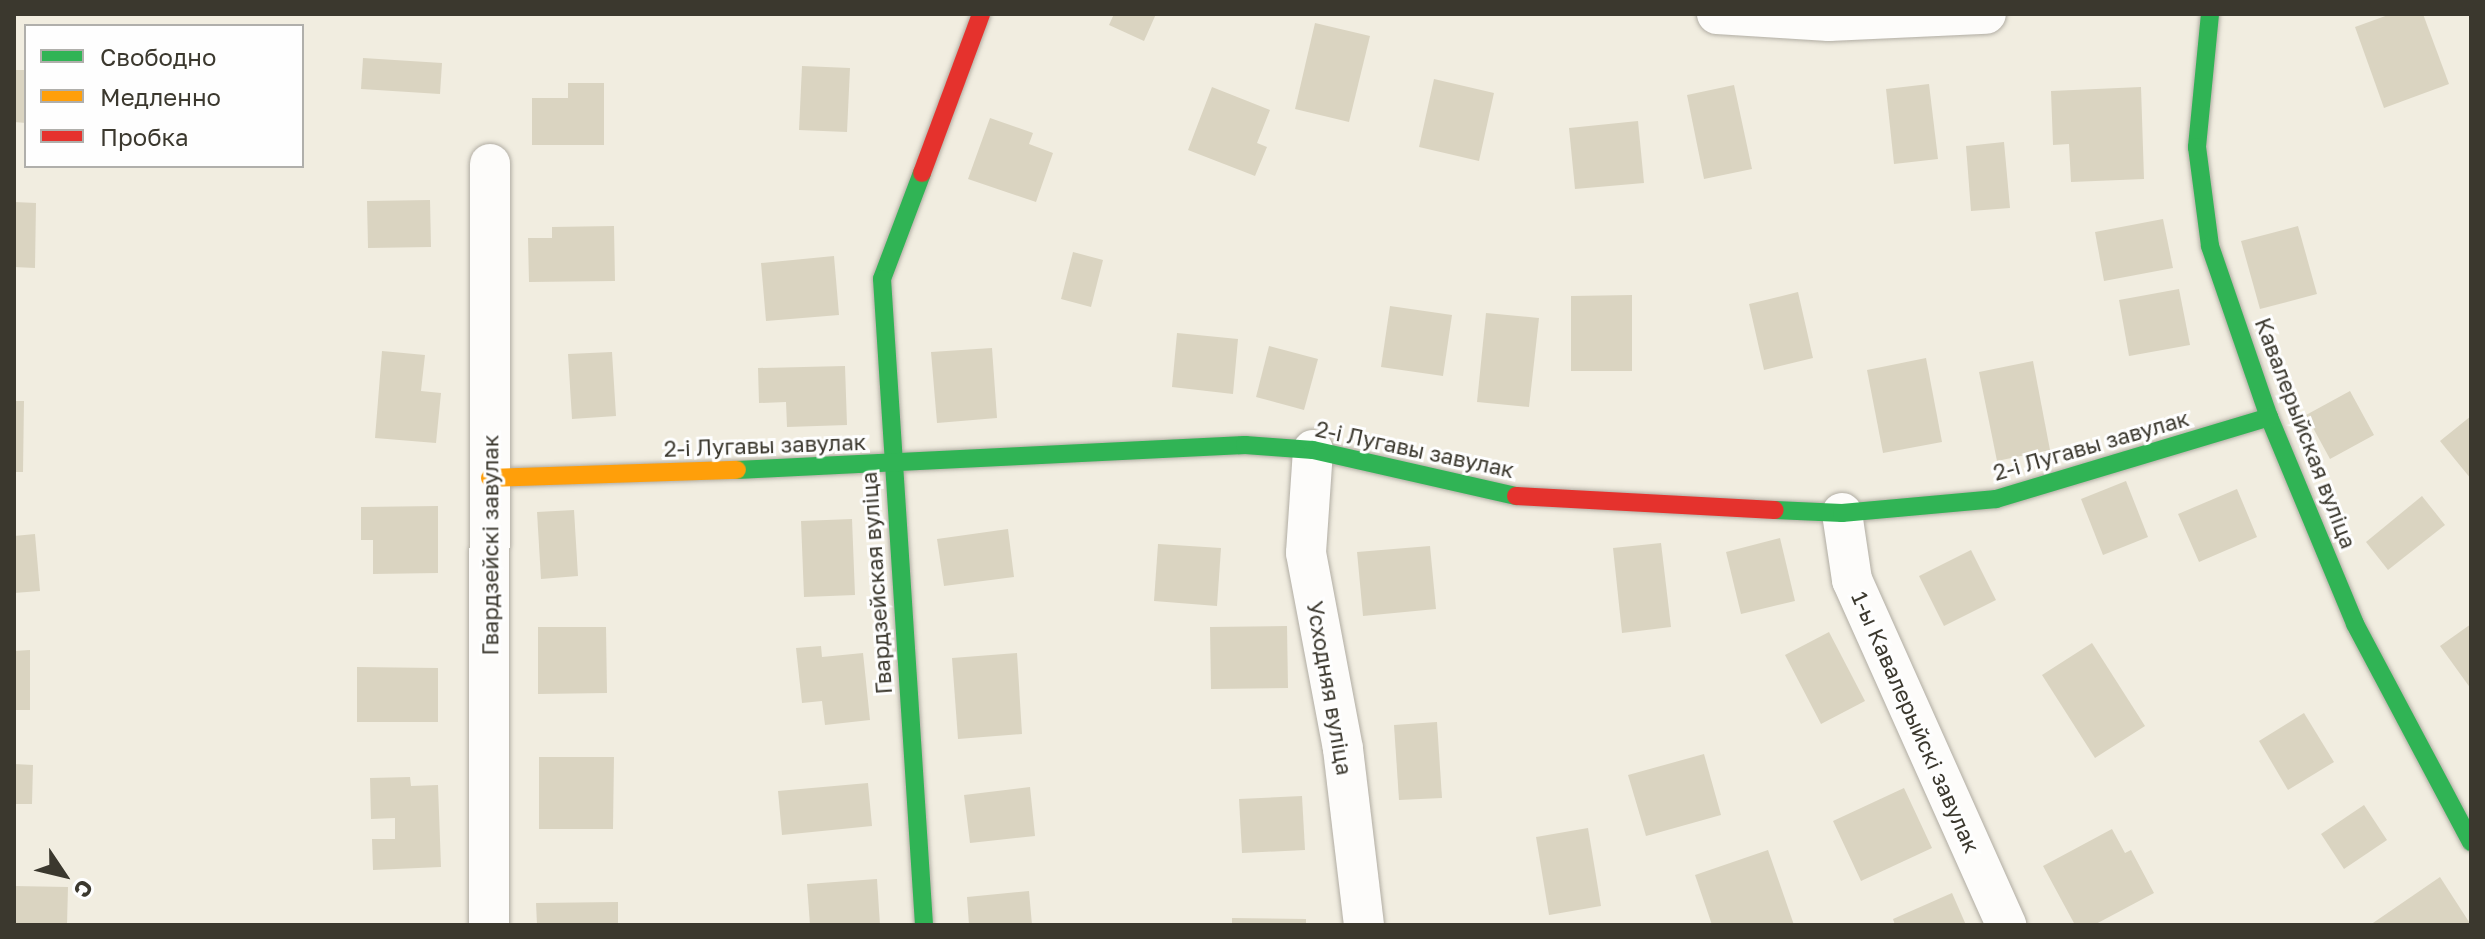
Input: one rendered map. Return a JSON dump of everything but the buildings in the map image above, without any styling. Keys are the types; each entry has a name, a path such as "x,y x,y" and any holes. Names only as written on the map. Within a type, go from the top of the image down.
{"street":[{"name":"Гвардзейская вуліца","path":"924,925 882,279 981,14"},
{"path":"1717,14 1829,21 1986,14"},
{"name":"Кавалерыйская вуліца","path":"2210,14 2197,147 2210,246 2269,417 2355,624 2471,842"},
{"name":"Гвардзейскі завулак","path":"489,925 490,164"},
{"name":"2-і Лугавы завулак","path":"490,478 892,465 1245,445 1313,450 1498,495 1842,513 1996,499 2269,417"},
{"name":"Усходняя вуліца","path":"1313,450 1306,553 1343,749 1364,925"},
{"name":"1-ы Кавалерыйскі завулак","path":"1842,513 1852,580 2006,925"}],"traffic: fast":[{"path":"2210,14 2197,147 2210,246 2269,417 2355,624 2471,842"},
{"path":"922,173 882,279 924,925"},
{"path":"1775,510 1842,513 1996,499 2269,417"},
{"path":"737,470 1245,445 1313,450 1516,496"}],"traffic: slow":[{"path":"490,478 737,470"}],"traffic: jam":[{"path":"922,173 981,14"},
{"path":"1516,496 1775,510"}]}
